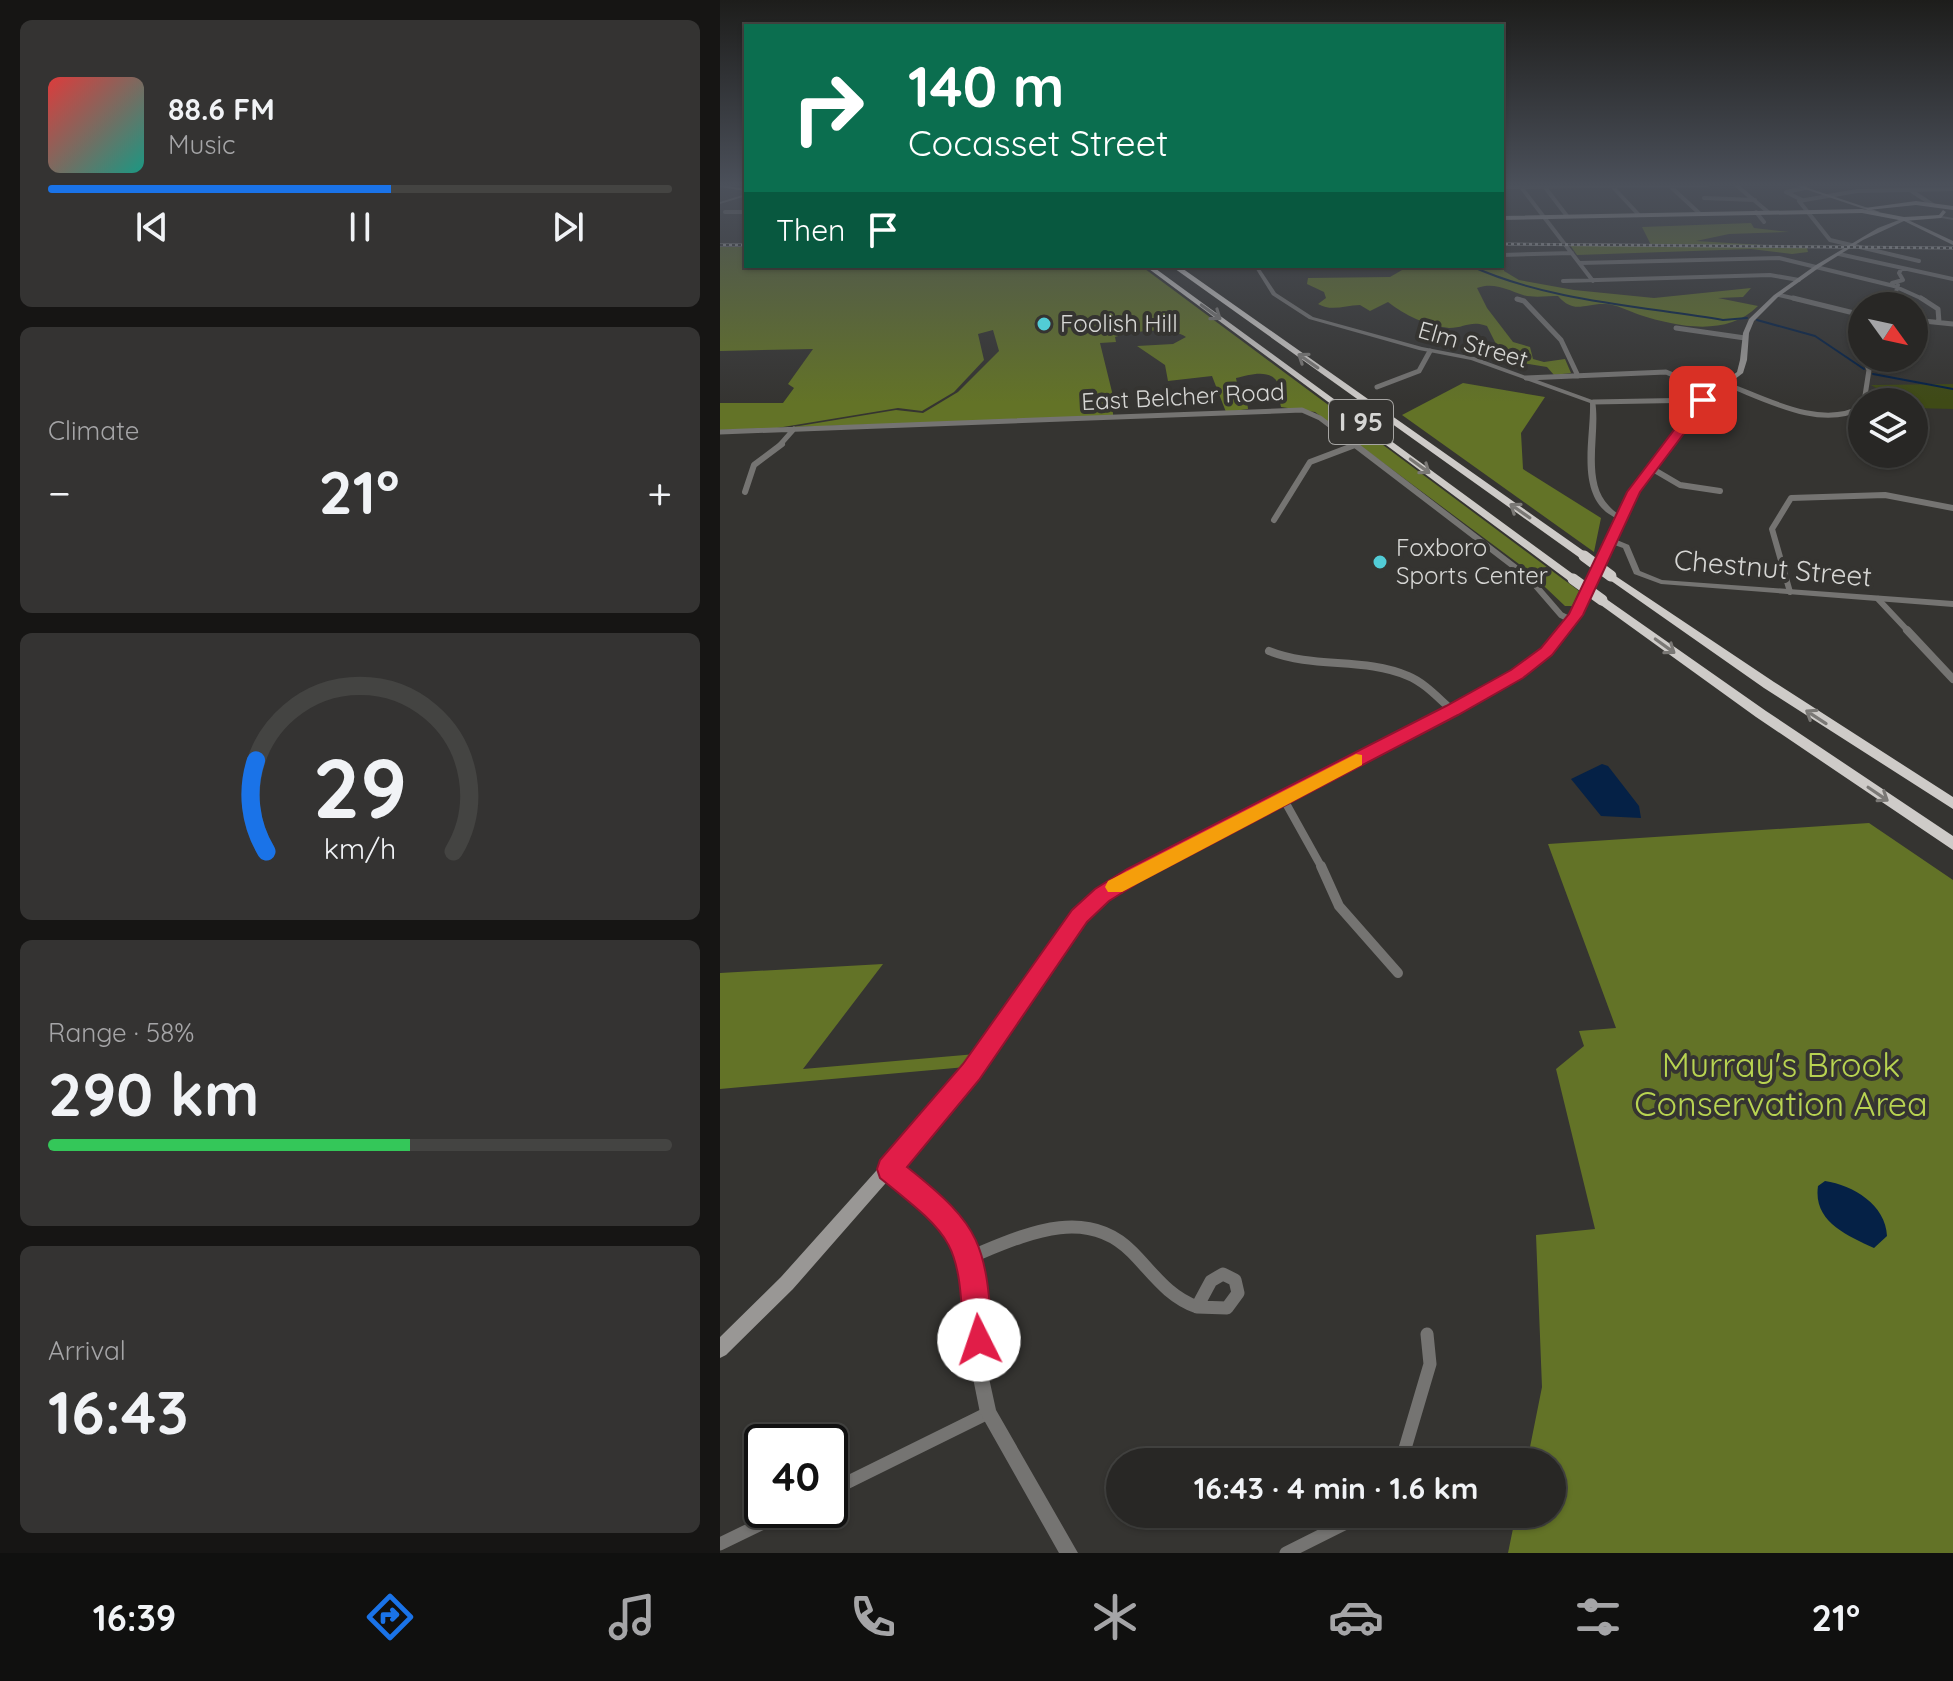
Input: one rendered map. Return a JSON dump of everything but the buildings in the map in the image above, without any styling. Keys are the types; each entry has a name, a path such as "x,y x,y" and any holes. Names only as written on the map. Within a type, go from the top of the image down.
{"highway":[{"name":"I 95","path":"1151,268 1602,600 1761,714 1953,844"},
{"name":"I 95","path":"1177,268 1611,576 1769,685 1953,804"}],"main road":[{"path":"720,1349 787,1283 950,1099 1080,916 1094,901 1134,875 1452,710 1531,664 1560,639 1573,621 1620,518 1651,468 1703,400 1742,370 1745,338 1753,318 1799,280 1834,257"}],"street":[{"path":"1576,257 1593,281"},
{"path":"1855,257 1953,279"},
{"path":"1903,257 1919,261"},
{"path":"1580,263 1770,258 1899,285 1937,307 1939,322"},
{"name":"Elm Street","path":"1257,268 1274,294 1311,318 1430,351 1472,358 1593,402 1703,400"},
{"path":"1896,292 1902,268"},
{"path":"1563,281 1770,275 1799,280"},
{"path":"1779,295 1848,311"},
{"path":"1517,299 1524,301 1561,340 1578,376"},
{"path":"1928,321 1953,324"},
{"path":"1676,328 1745,338"},
{"path":"1377,387 1419,371 1430,351"},
{"path":"1526,378 1670,372 1713,392"},
{"path":"1726,384 1818,415 1848,415"},
{"path":"1593,402 1593,486 1606,509 1620,518"},
{"name":"East Belcher Road","path":"720,432 1162,418 1288,409 1316,415 1529,578 1561,615 1573,621"},
{"path":"745,492 754,465 786,441 794,429"},
{"path":"1274,520 1310,462 1355,445"},
{"path":"1651,468 1680,485 1720,491"},
{"path":"1790,592 1772,529 1786,501 1791,498 1885,495 1953,508"},
{"name":"Chestnut Street","path":"1609,540 1626,547 1633,569 1649,579 1953,604"},
{"path":"1878,599 1953,679"},
{"path":"1269,651 1288,659 1403,674 1422,684 1452,710"},
{"path":"1283,798 1311,843 1339,906 1398,973"},
{"path":"889,1169 943,1212 959,1232 970,1257 988,1413 1069,1553"},
{"path":"970,1257 1053,1227 1091,1227 1124,1244 1167,1294 1197,1307"},
{"path":"1405,1448 1430,1364 1427,1334"},
{"path":"848,1482 988,1413"},
{"path":"720,1544 753,1528"},
{"path":"1286,1553 1302,1542 1343,1528"}],"green space":[{"path":"720,257 744,257 744,268 1144,268 1350,421 1342,424 1365,441 1375,439 1579,591 1572,606 1565,606 1527,570 1315,412 1281,407 1279,386 1272,376 1260,374 1236,378 1240,400 1247,401 1248,409 1226,412 1212,376 1168,381 1165,365 1137,346 1173,344 1186,337 1179,334 1151,331 1131,333 1115,337 1116,342 1100,343 1113,396 1113,417 793,427 896,410 923,413 958,392 999,351 993,330 978,334 984,360 954,392 922,411 898,408 777,428 720,430 720,403 783,403 794,388 788,384 813,349 720,351"},
{"path":"1504,265 1505,265 1504,271 1519,280 1574,290 1654,298 1751,288 1743,297 1718,298 1758,306 1732,322 1717,326 1686,326 1612,305 1579,307 1569,305 1558,296 1527,296 1495,286 1477,288 1487,308 1513,342 1530,347 1533,359 1544,362 1565,359 1571,373 1554,375 1547,367 1504,360 1487,326 1472,324 1449,328 1433,325 1388,302 1370,311 1360,305 1323,306 1318,304 1326,298 1324,292 1307,284 1308,278 1390,277 1406,268 1504,268"},
{"path":"1463,383 1545,397 1521,433 1523,469 1601,518 1594,552 1402,415"},
{"path":"1953,384 1953,409 1928,408 1928,388 1876,388 1871,385"},
{"name":"Murray's Brook Conservation Area","path":"1869,823 1953,880 1953,1553 1508,1553 1513,1528 1566,1528 1566,1448 1530,1448 1542,1387 1536,1235 1595,1229 1556,1069 1584,1046 1579,1031 1616,1028 1548,844"},
{"path":"883,964 803,1069 976,1054 966,1067 720,1089 720,973"}],"water":[{"path":"1602,764 1608,766 1639,806 1641,818 1601,816 1571,779"},
{"path":"1825,1181 1857,1192 1881,1215 1887,1236 1874,1248 1843,1232 1826,1218 1818,1198 1818,1186"}],"waterway":[{"path":"1476,268 1531,287 1595,301 1723,320 1747,318"},
{"path":"1757,320 1815,336 1848,358"},
{"path":"1873,374 1953,389"}],"slow traffic":[{"path":"1115,887 1356,760"}],"place":[{"name":"Foolish Hill","path":"1044,324"},
{"name":"Foxboro Sports Center","path":"1380,562"}],"route":[{"path":"979,1340 973,1269 965,1243 943,1212 889,1169 971,1072 1080,916 1094,901 1134,875 1452,710 1517,674 1546,652 1566,632 1576,615 1634,492 1703,400"}]}
